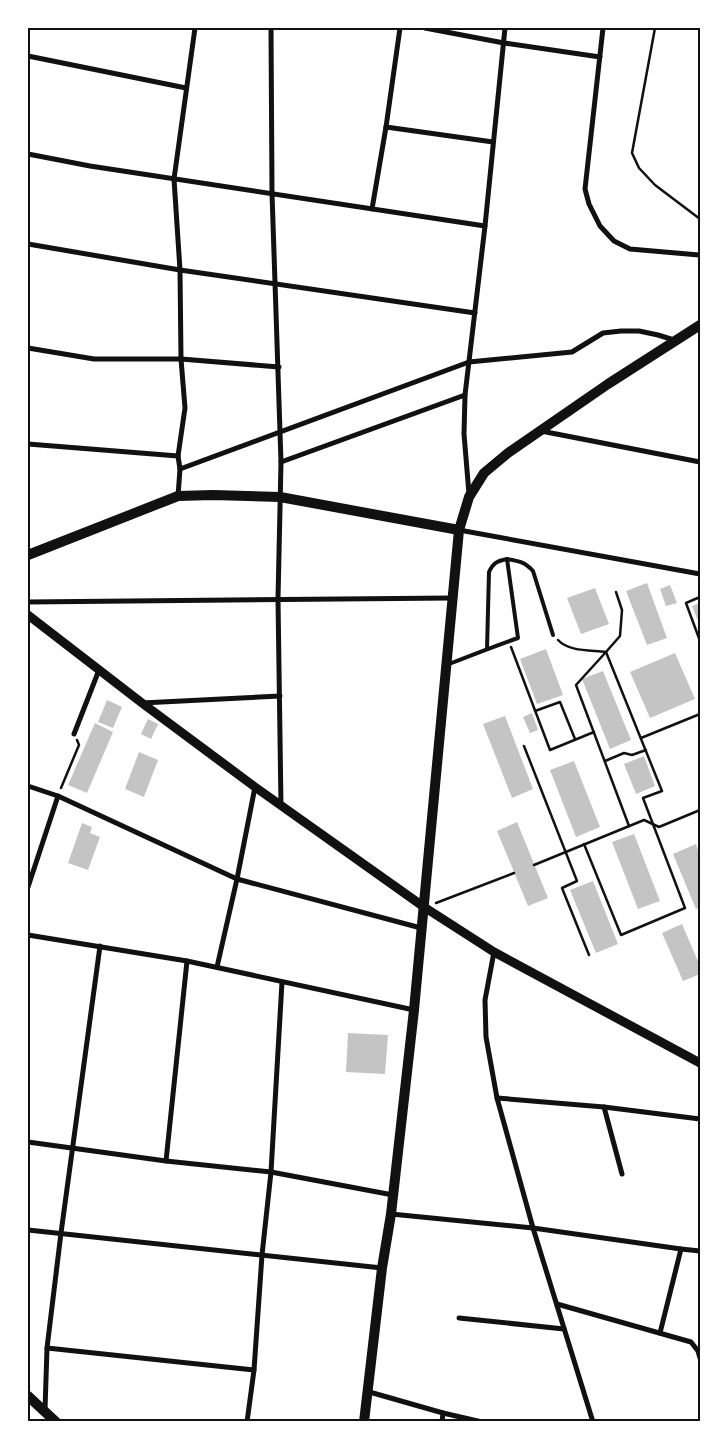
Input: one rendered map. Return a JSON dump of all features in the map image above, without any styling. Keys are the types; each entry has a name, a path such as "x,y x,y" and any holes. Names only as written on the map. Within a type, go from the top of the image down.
{"main road":[{"path":"364,1422 382,1268 391,1214 414,1010 459,530 470,497 484,473 508,452 674,340 700,325"},
{"path":"28,555 178,496 280,497 459,530"},
{"path":"28,1396 56,1422"}],"street":[{"path":"178,496 180,469 178,456 185,408 181,359 180,270 174,179 195,28"},
{"path":"271,28 272,194 281,462 278,599 281,806"},
{"path":"372,209 400,28"},
{"path":"425,28 504,43 600,57"},
{"path":"470,497 464,434 465,395 485,226 505,28"},
{"path":"603,28 585,189 589,204 600,226 614,241 630,249 700,255"},
{"path":"28,56 186,88"},
{"path":"386,126 493,142"},
{"path":"28,154 90,166 485,226"},
{"path":"28,244 276,285 475,313"},
{"path":"180,469 469,362 572,352 603,333 621,330 639,331 674,340"},
{"path":"28,348 94,359 181,359 279,367"},
{"path":"281,462 465,395"},
{"path":"539,431 700,462"},
{"path":"28,444 178,456"},
{"path":"459,530 700,574"},
{"path":"28,602 453,598"},
{"path":"28,615 142,703 281,806 424,907 494,952 700,1063"},
{"path":"74,734 99,670"},
{"path":"142,703 280,696"},
{"path":"28,786 58,796 237,879 422,928"},
{"path":"217,967 256,787"},
{"path":"28,887 58,796"},
{"path":"28,935 217,967 414,1010"},
{"path":"45,1411 47,1348 100,946"},
{"path":"494,952 486,1000 486,1037 497,1098 532,1228 593,1422"},
{"path":"166,1161 186,961"},
{"path":"247,1422 254,1370 262,1255 271,1172 282,982"},
{"path":"497,1098 700,1118"},
{"path":"604,1108 622,1174"},
{"path":"28,1142 166,1161 271,1172 393,1195"},
{"path":"391,1214 532,1228 700,1251"},
{"path":"28,1230 382,1268"},
{"path":"660,1333 681,1249"},
{"path":"557,1304 690,1342 698,1351 700,1358"},
{"path":"459,1318 564,1329"},
{"path":"47,1348 254,1370"},
{"path":"366,1392 482,1422"},
{"path":"442,1422 443,1413"}],"lane":[{"path":"447,665 518,638 507,559"},
{"path":"487,649 489,572 492,565 498,560 521,561 527,564 533,571 553,634"}],"path":[{"path":"655,28 632,153 639,168 655,185 700,219"},
{"path":"616,592 622,610 620,636 576,685 629,826"},
{"path":"700,598 686,603 700,641"},
{"path":"553,634 562,644 572,648 606,652"},
{"path":"509,641 550,750 594,732"},
{"path":"584,844 621,935 685,908 643,798 662,791 606,652"},
{"path":"535,711 560,702 575,740"},
{"path":"641,738 700,714"},
{"path":"58,796 79,745 74,734"},
{"path":"524,746 577,880 562,888 589,955"},
{"path":"605,761 624,754 632,755 646,750"},
{"path":"534,865 644,820 659,827 700,810"},
{"path":"424,907 514,873"}],"building":[{"path":"647,583 667,638 647,645 626,591"},
{"path":"670,585 677,603 666,606 660,589"},
{"path":"595,588 609,624 581,634 567,598"},
{"path":"700,603 700,626 692,606"},
{"path":"546,649 563,695 537,704 520,659"},
{"path":"675,653 695,699 650,718 630,672"},
{"path":"603,671 631,740 610,749 582,679"},
{"path":"107,700 122,707 113,728 98,722"},
{"path":"532,713 538,730 530,733 523,717"},
{"path":"505,716 533,789 512,798 483,724"},
{"path":"148,719 158,724 151,739 141,734"},
{"path":"95,723 113,732 87,793 68,785"},
{"path":"139,752 158,760 144,797 125,789"},
{"path":"644,756 655,786 636,794 624,764"},
{"path":"574,761 600,827 576,837 550,770"},
{"path":"517,822 548,898 528,906 497,831"},
{"path":"82,823 92,827 90,833 100,837 88,870 68,863"},
{"path":"634,834 660,901 638,909 612,842"},
{"path":"696,844 700,856 700,907 696,909 673,854"},
{"path":"593,881 618,944 596,953 570,890"},
{"path":"682,924 700,966 700,974 683,981 662,933"},
{"path":"348,1033 388,1035 385,1074 346,1072"}]}
